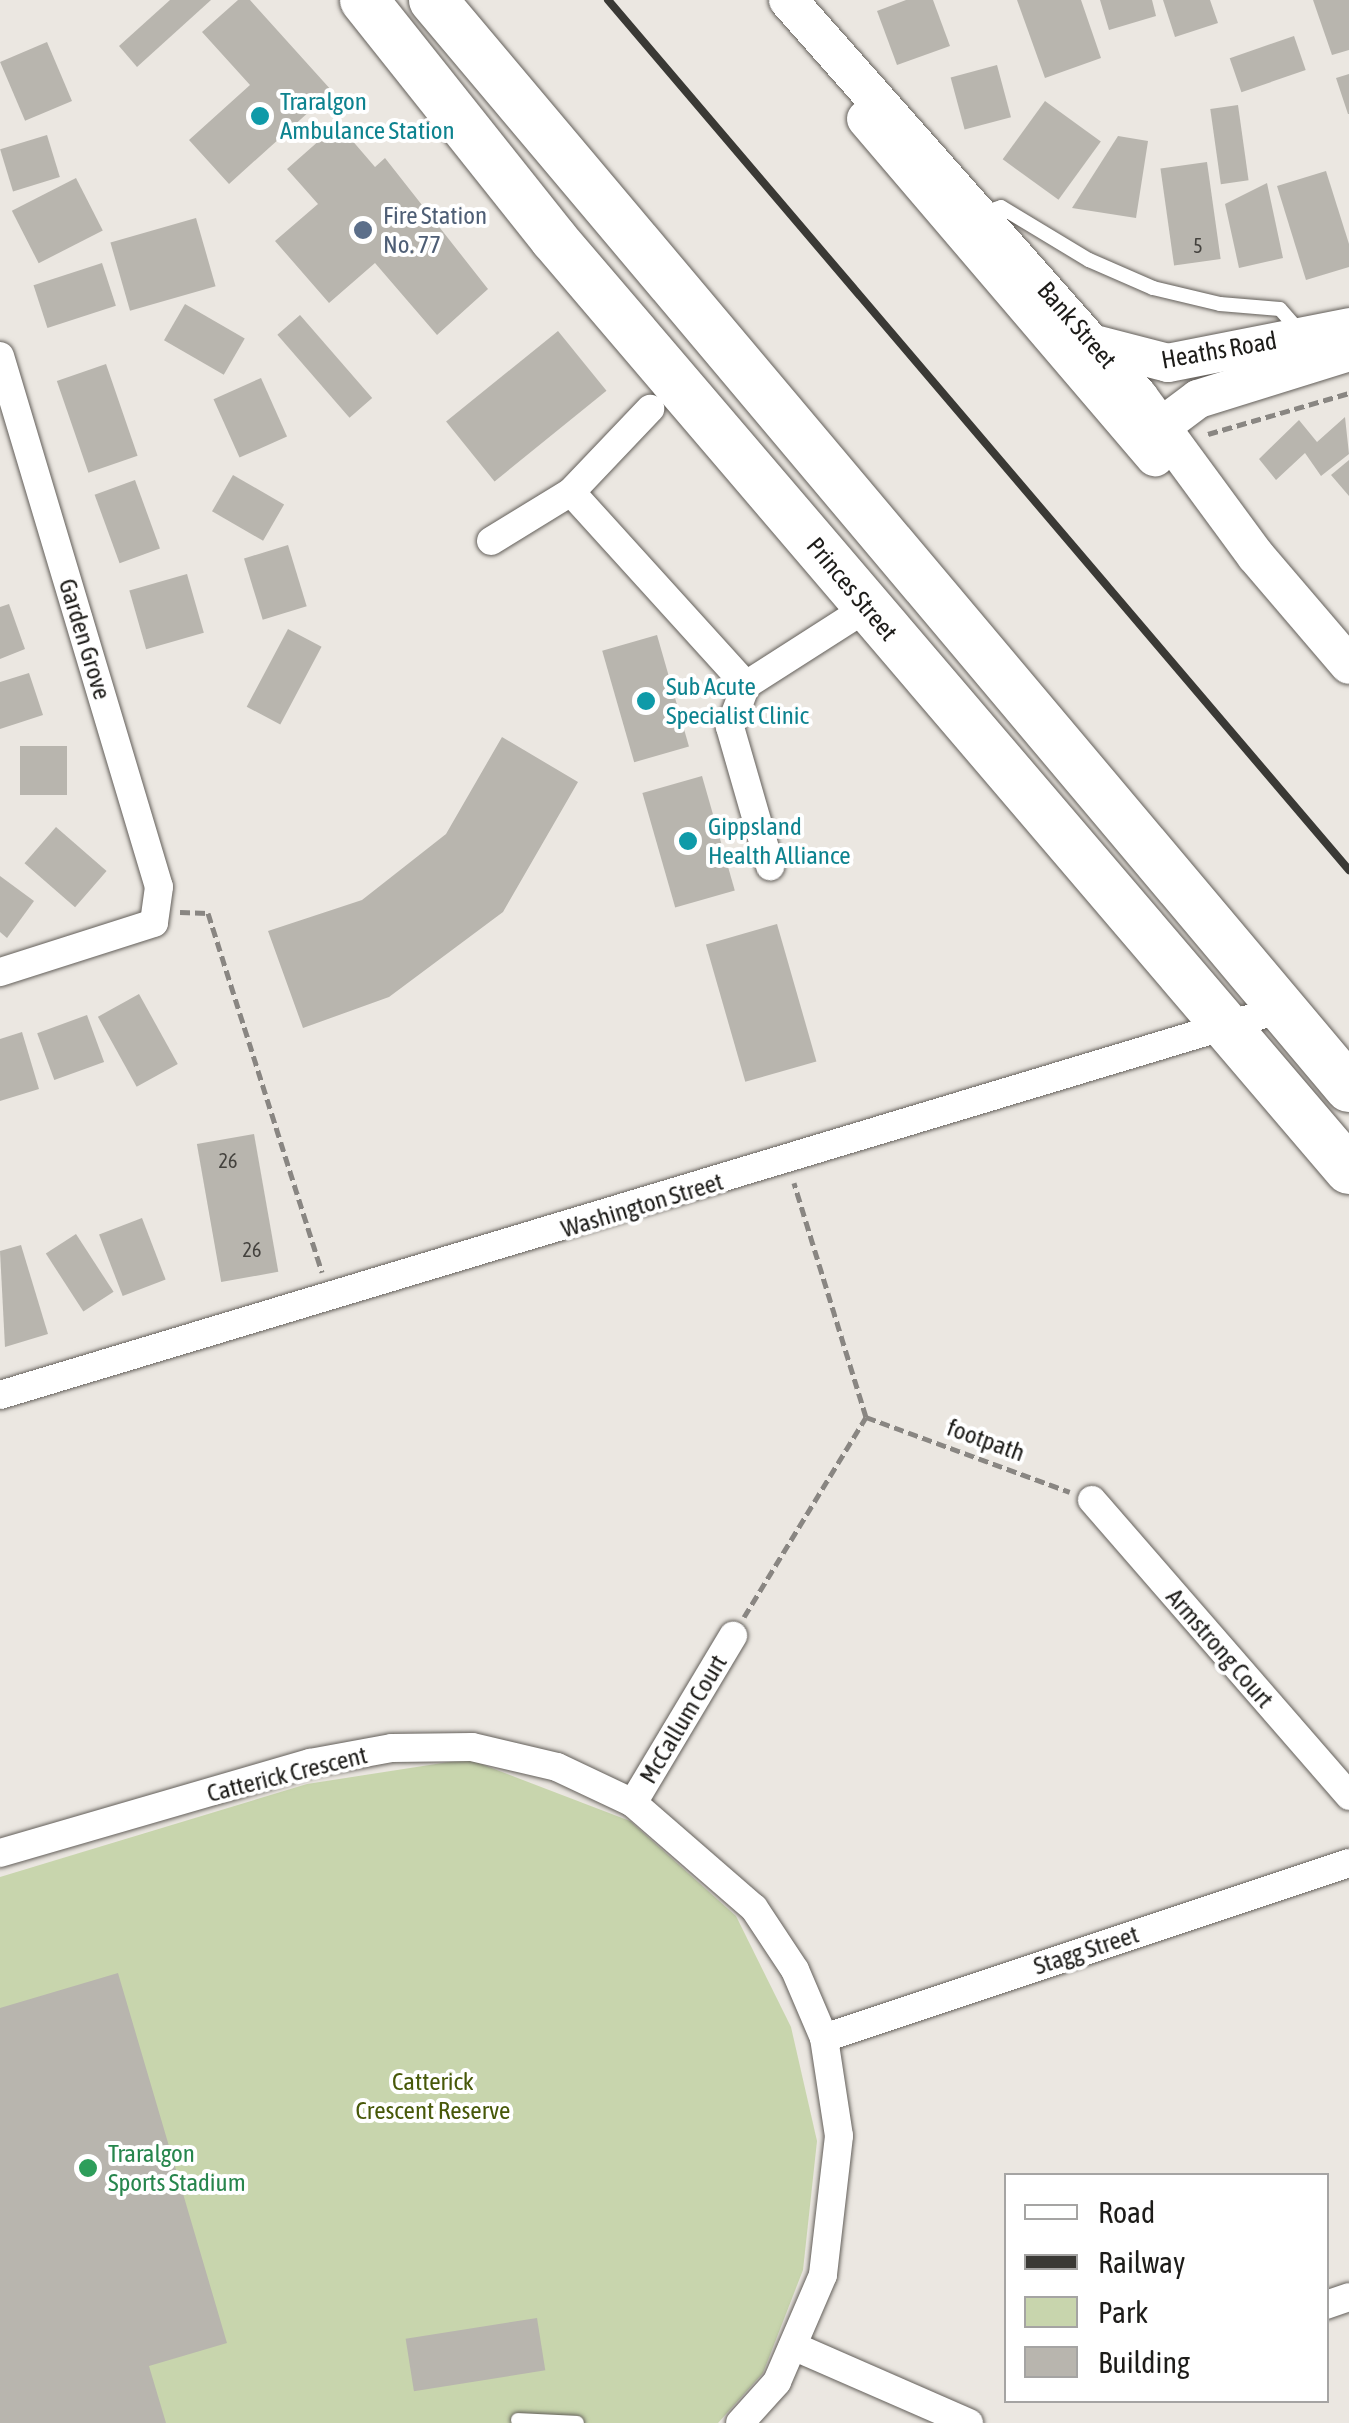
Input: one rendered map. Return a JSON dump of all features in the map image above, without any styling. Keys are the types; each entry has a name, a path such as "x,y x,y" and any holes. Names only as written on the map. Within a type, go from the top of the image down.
{"highway":[{"name":"Princes Street","path":"364,0 554,239 1349,1170"},
{"path":"433,0 1349,1088"}],"main road":[{"name":"Bank Street","path":"784,0 982,213 1157,422 1256,556 1349,665"},
{"path":"784,0 932,201 1157,422"},
{"name":"Heaths Road","path":"1091,342 1117,354 1168,363 1349,327"},
{"name":"Heaths Road","path":"1157,422 1198,399 1349,352"},
{"path":"1157,422 1168,363"}],"street":[{"name":"Garden Grove","path":"0,356 159,887 155,917"},
{"path":"491,541 570,492 650,409"},
{"path":"570,492 746,685"},
{"path":"770,866 730,726 746,685 868,607"},
{"path":"0,972 155,917"},
{"name":"Washington Street","path":"0,1394 331,1298 1282,1009"},
{"name":"Armstrong Court","path":"1092,1500 1349,1796"},
{"name":"McCallum Court","path":"633,1802 732,1636"},
{"name":"Catterick Crescent","path":"0,1854 310,1763 392,1748 472,1747 557,1767 633,1802 754,1908 795,1970 824,2038 839,2136 823,2275 778,2382 740,2423"},
{"name":"Stagg Street","path":"824,2038 1349,1862"},
{"path":"793,2346 968,2423"}],"lane":[{"path":"982,213 1000,207 1089,260 1153,288 1220,304 1280,309 1302,335"},
{"path":"518,2420 577,2423"}],"path":[{"path":"1157,422 1349,393"},
{"path":"155,917 208,913 331,1298"},
{"path":"732,1636 866,1416 787,1161"},
{"name":"footpath","path":"866,1416 1092,1500"}],"green space":[{"name":"Catterick Crescent Reserve","path":"468,1759 630,1821 736,1916 791,2027 817,2141 803,2270 763,2373 718,2423 0,2423 0,1877 307,1784"}],"building":[{"path":"170,0 211,0 137,67 119,46"},
{"name":"Traralgon Ambulance Station","path":"238,0 250,0 332,91 229,184 189,140 250,85 202,32"},
{"path":"906,0 933,0 950,46 897,65 877,11"},
{"path":"1017,0 1081,0 1101,58 1045,78"},
{"path":"1100,0 1152,0 1156,16 1109,30"},
{"path":"1163,0 1210,0 1218,23 1175,37"},
{"path":"1313,0 1349,0 1349,50 1332,55"},
{"path":"1294,36 1306,70 1241,92 1230,58"},
{"path":"47,42 72,101 25,121 0,62"},
{"path":"997,65 1011,117 965,130 951,77"},
{"path":"1349,74 1349,114 1348,114 1336,78"},
{"path":"1045,101 1101,142 1059,200 1003,159"},
{"path":"1238,105 1249,180 1221,184 1210,109"},
{"name":"Fire Station No. 77","path":"338,124 375,167 385,158 488,289 437,335 375,263 329,303 275,241 318,204 287,169"},
{"path":"47,135 60,177 13,191 0,149"},
{"path":"1118,136 1148,141 1136,218 1072,208"},
{"path":"1207,162 1221,259 1174,266 1160,169"},
{"path":"1326,171 1349,244 1349,267 1306,280 1277,186"},
{"path":"76,178 103,231 39,263 12,211"},
{"path":"1267,183 1283,258 1239,268 1225,204"},
{"path":"196,218 216,286 130,311 110,243"},
{"path":"102,263 116,306 47,328 34,285"},
{"path":"185,304 245,338 224,375 164,340"},
{"path":"300,315 372,398 350,418 277,335"},
{"path":"558,331 606,391 495,481 446,422"},
{"path":"106,364 138,456 88,473 57,381"},
{"path":"261,378 287,436 240,458 213,399"},
{"path":"1345,417 1349,454 1321,476 1305,453 1276,480 1259,459 1299,420 1317,442"},
{"path":"1349,460 1349,496 1331,475"},
{"path":"233,475 284,504 263,541 212,511"},
{"path":"135,480 160,549 120,563 95,495"},
{"path":"288,545 307,606 263,620 244,558"},
{"path":"187,574 204,633 146,649 129,591"},
{"path":"9,604 25,649 0,659 0,607"},
{"path":"288,629 322,647 280,725 247,707"},
{"name":"Sub Acute Specialist Clinic","path":"657,635 689,747 634,762 602,651"},
{"path":"29,673 43,715 0,729 0,682"},
{"path":"502,737 578,782 503,912 389,997 303,1028 268,931 362,900 446,834"},
{"path":"20,746 67,746 67,795 20,795"},
{"name":"Gippsland Health Alliance","path":"702,776 735,890 675,907 642,793"},
{"path":"56,827 107,871 75,907 25,863"},
{"path":"0,876 34,901 7,938 0,932"},
{"path":"777,924 816,1061 745,1082 706,944"},
{"path":"139,994 178,1064 137,1087 98,1017"},
{"path":"87,1015 104,1062 54,1080 37,1033"},
{"path":"22,1032 39,1089 0,1101 0,1039"},
{"path":"254,1134 278,1272 221,1282 197,1144"},
{"path":"142,1218 166,1280 123,1296 99,1234"},
{"path":"76,1234 114,1292 83,1311 46,1254"},
{"path":"21,1245 48,1334 5,1347 0,1251"},
{"name":"Traralgon Sports Stadium","path":"118,1973 227,2343 149,2366 166,2423 0,2423 0,2008"},
{"path":"537,2318 545,2370 414,2391 406,2339"}],"railway":[{"path":"608,0 1349,870"}],"place":[{"name":"Traralgon Ambulance Station","path":"260,116"},
{"name":"Fire Station No. 77","path":"363,230"},
{"name":"Sub Acute Specialist Clinic","path":"646,701"},
{"name":"Gippsland Health Alliance","path":"688,841"},
{"name":"Traralgon Sports Stadium","path":"88,2168"}]}
